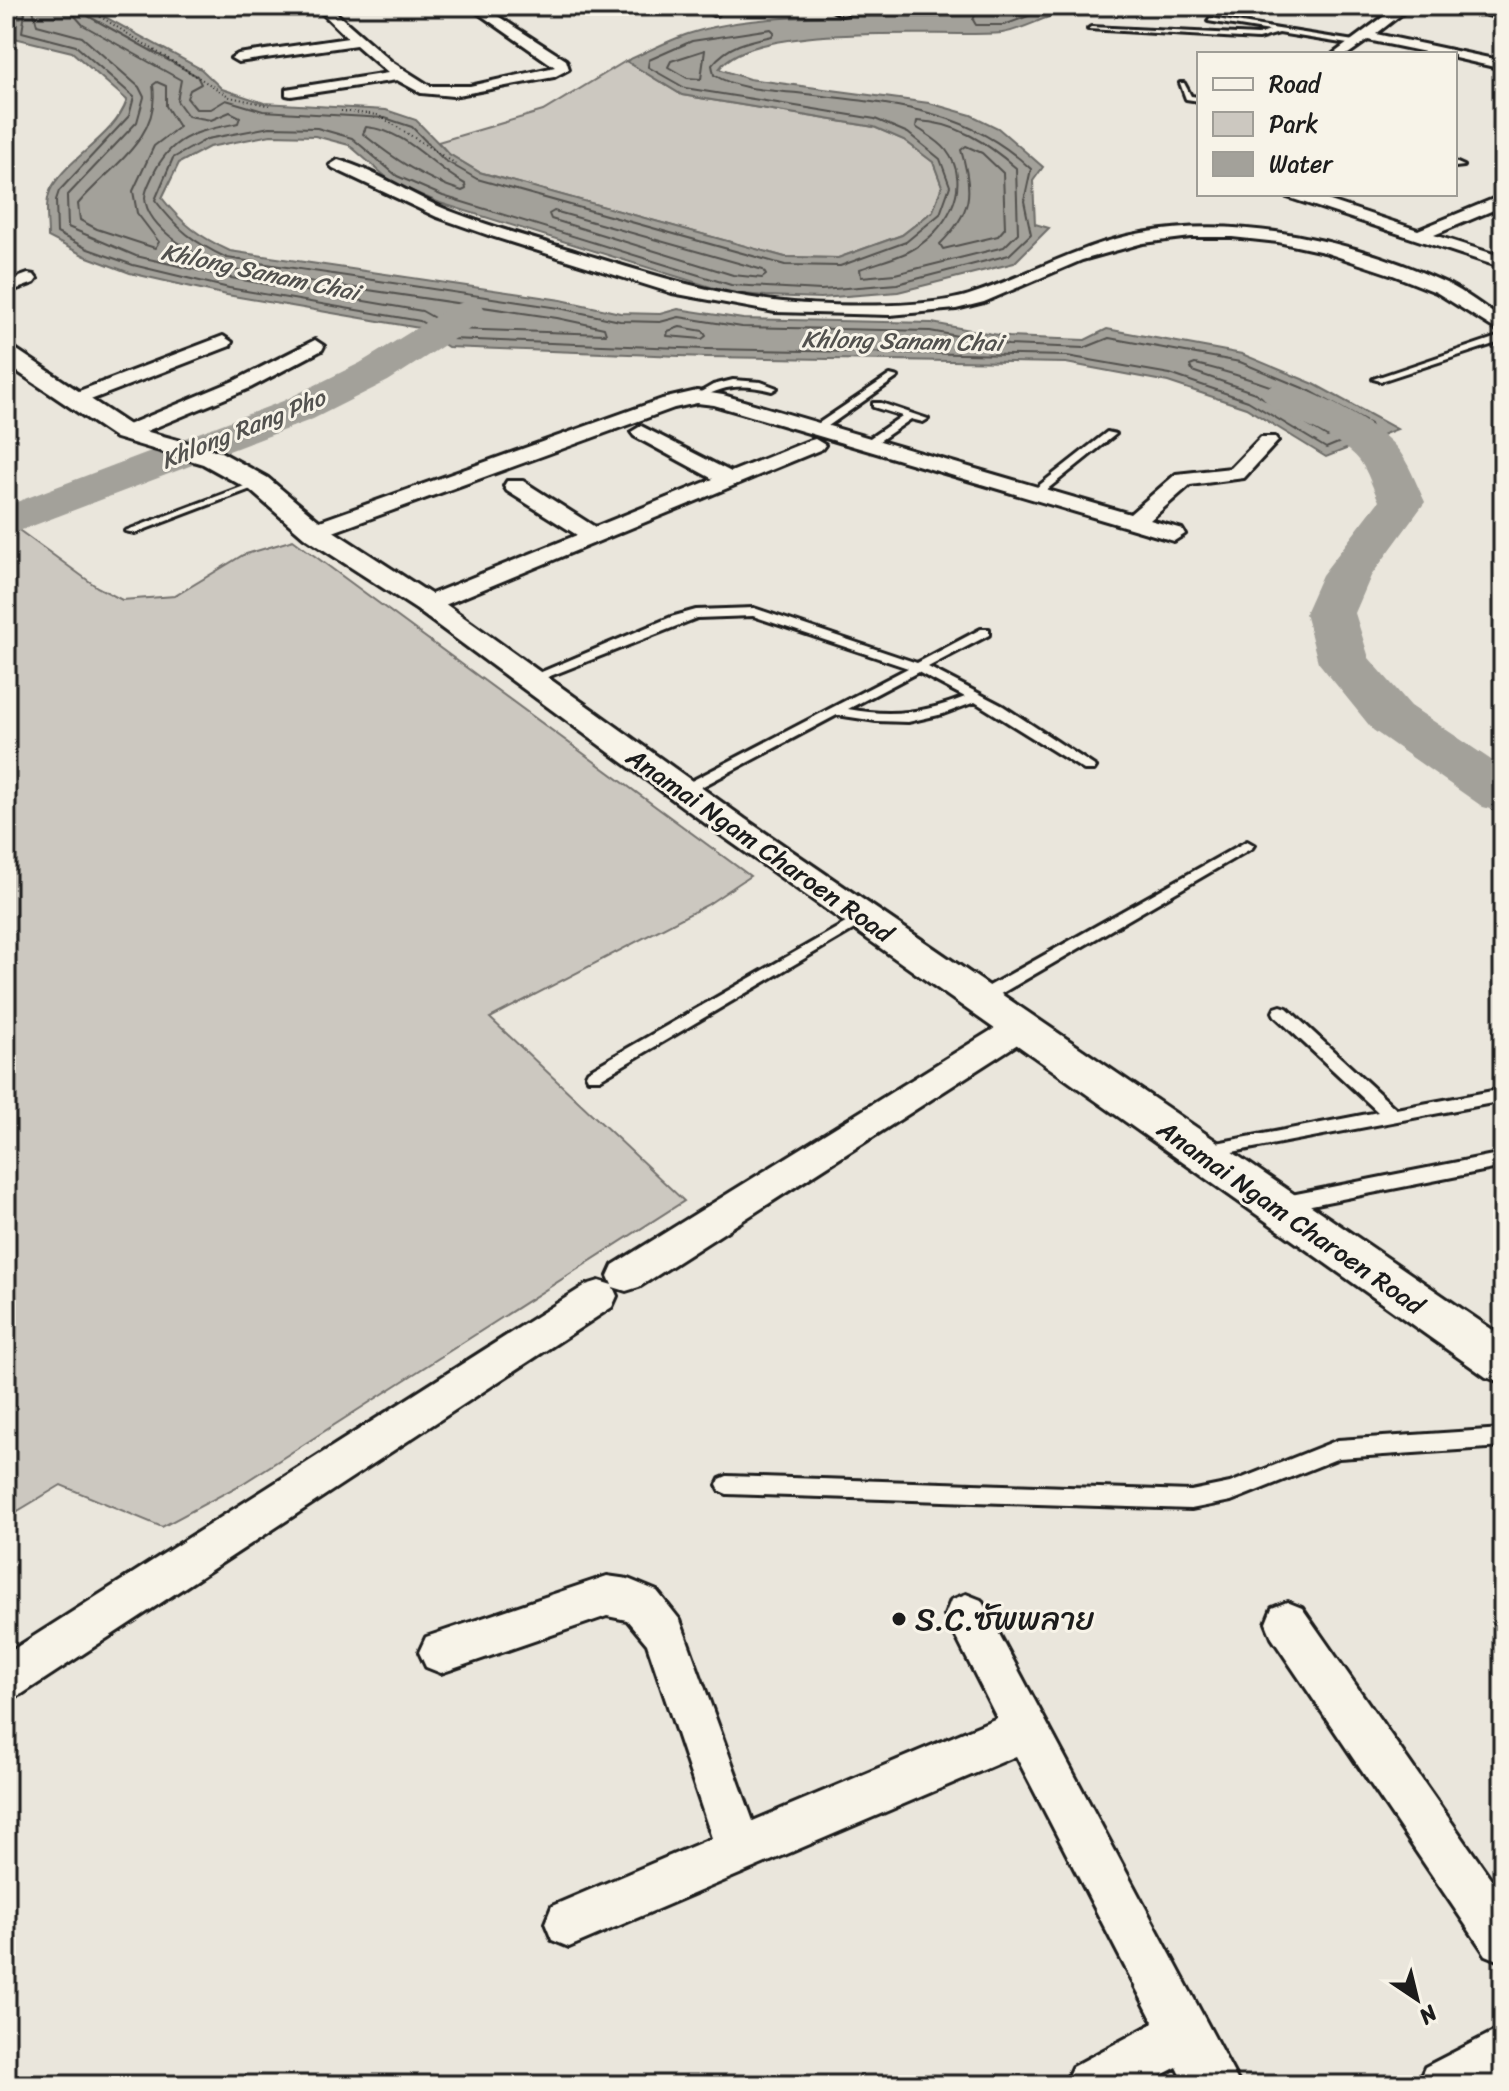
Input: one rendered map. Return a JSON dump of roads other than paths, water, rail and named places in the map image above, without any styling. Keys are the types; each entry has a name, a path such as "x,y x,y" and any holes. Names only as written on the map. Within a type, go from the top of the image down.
{"street":[{"path":"321,6 400,75 426,90 473,89 562,69 561,63 474,6"},
{"path":"1343,52 1406,6"},
{"path":"1460,6 1501,11"},
{"path":"1359,39 1441,52"},
{"path":"238,58 360,40"},
{"path":"1457,55 1503,65"},
{"path":"291,92 400,75"},
{"path":"338,165 443,214 497,232 678,289 775,307 890,310 956,304 978,298 1076,256 1142,238 1191,232 1232,232 1278,237 1328,248 1399,271 1442,288 1503,328"},
{"path":"1299,196 1503,263"},
{"path":"1418,236 1502,201"},
{"path":"6,288 28,279"},
{"path":"73,400 223,342"},
{"path":"125,433 233,389 315,346"},
{"name":"Anamai Ngam Charoen Road","path":"8,357 125,433 212,458 259,484 314,531 427,604 863,918 1503,1363"},
{"path":"169,363 233,389"},
{"path":"314,531 669,403 697,397 716,399 816,437 868,444 1174,534"},
{"path":"641,432 730,480"},
{"path":"427,604 730,480 816,437"},
{"path":"1135,521 1184,479 1237,474 1268,441"},
{"path":"515,486 594,536"},
{"path":"6,1679 613,1286 1019,1028"},
{"path":"441,1652 607,1596 635,1599 653,1615 665,1635 739,1849"},
{"path":"966,1615 1214,2085"},
{"path":"1287,1623 1503,1938"},
{"path":"569,1923 1025,1729"},
{"path":"1090,2085 1186,2034"},
{"path":"1443,2085 1503,2053"}],"lane":[{"path":"701,6 715,14"},
{"path":"827,6 844,14"},
{"path":"1348,6 1393,14"},
{"path":"1210,20 1359,39"},
{"path":"1091,29 1258,37 1278,31"},
{"path":"1182,84 1188,98 1197,99"},
{"path":"1378,379 1503,338"},
{"path":"816,437 893,377"},
{"path":"697,397 716,384 736,380 772,388"},
{"path":"877,405 923,419"},
{"path":"868,444 910,415"},
{"path":"1036,493 1111,434"},
{"path":"131,531 259,484"},
{"path":"531,679 675,620 718,612 754,612 918,667 976,697 1089,767"},
{"path":"683,791 985,632"},
{"path":"836,711 893,719 923,718 976,697"},
{"path":"979,999 1247,845"},
{"path":"594,1075 863,918"},
{"path":"1281,1012 1391,1114"},
{"path":"1197,1153 1503,1095"},
{"path":"1275,1205 1503,1160"},
{"path":"727,1485 1191,1500 1231,1492 1338,1449 1503,1438"}],"water":[{"path":"6,6 85,6 201,69 222,89 264,103 386,110 416,120 449,154 479,172 785,257 838,258 902,235 933,211 942,186 933,162 904,140 874,127 682,95 626,61 688,34 753,21 825,16 965,15 972,9 970,6 1050,6 1049,17 1008,32 808,37 769,43 739,54 719,69 749,79 929,103 971,115 998,128 1043,167 1033,181 1035,224 1049,228 1014,263 898,292 821,298 730,293 440,203 393,183 349,145 315,136 271,135 209,147 179,163 162,198 192,229 230,251 561,300 620,313 660,314 678,309 743,319 932,323 1009,337 1085,340 1107,329 1242,354 1314,384 1397,429 1326,457 1246,408 1168,382 1066,363 706,357 448,347 419,328 227,295 130,273 85,256 48,237 47,211 52,187 112,125 127,100 72,52 6,36 6,22 20,18 6,13"}],"waterway":[{"name":"Khlong Rang Pho","path":"6,522 298,410 374,372 468,313"},
{"name":"Khlong Sanam Chai","path":"1283,396 1333,420 1379,454 1402,502 1347,575 1330,613 1344,662 1392,718 1503,794"}],"place":[{"name":"S.C.ซัพพลาย","path":"899,1619"}]}
